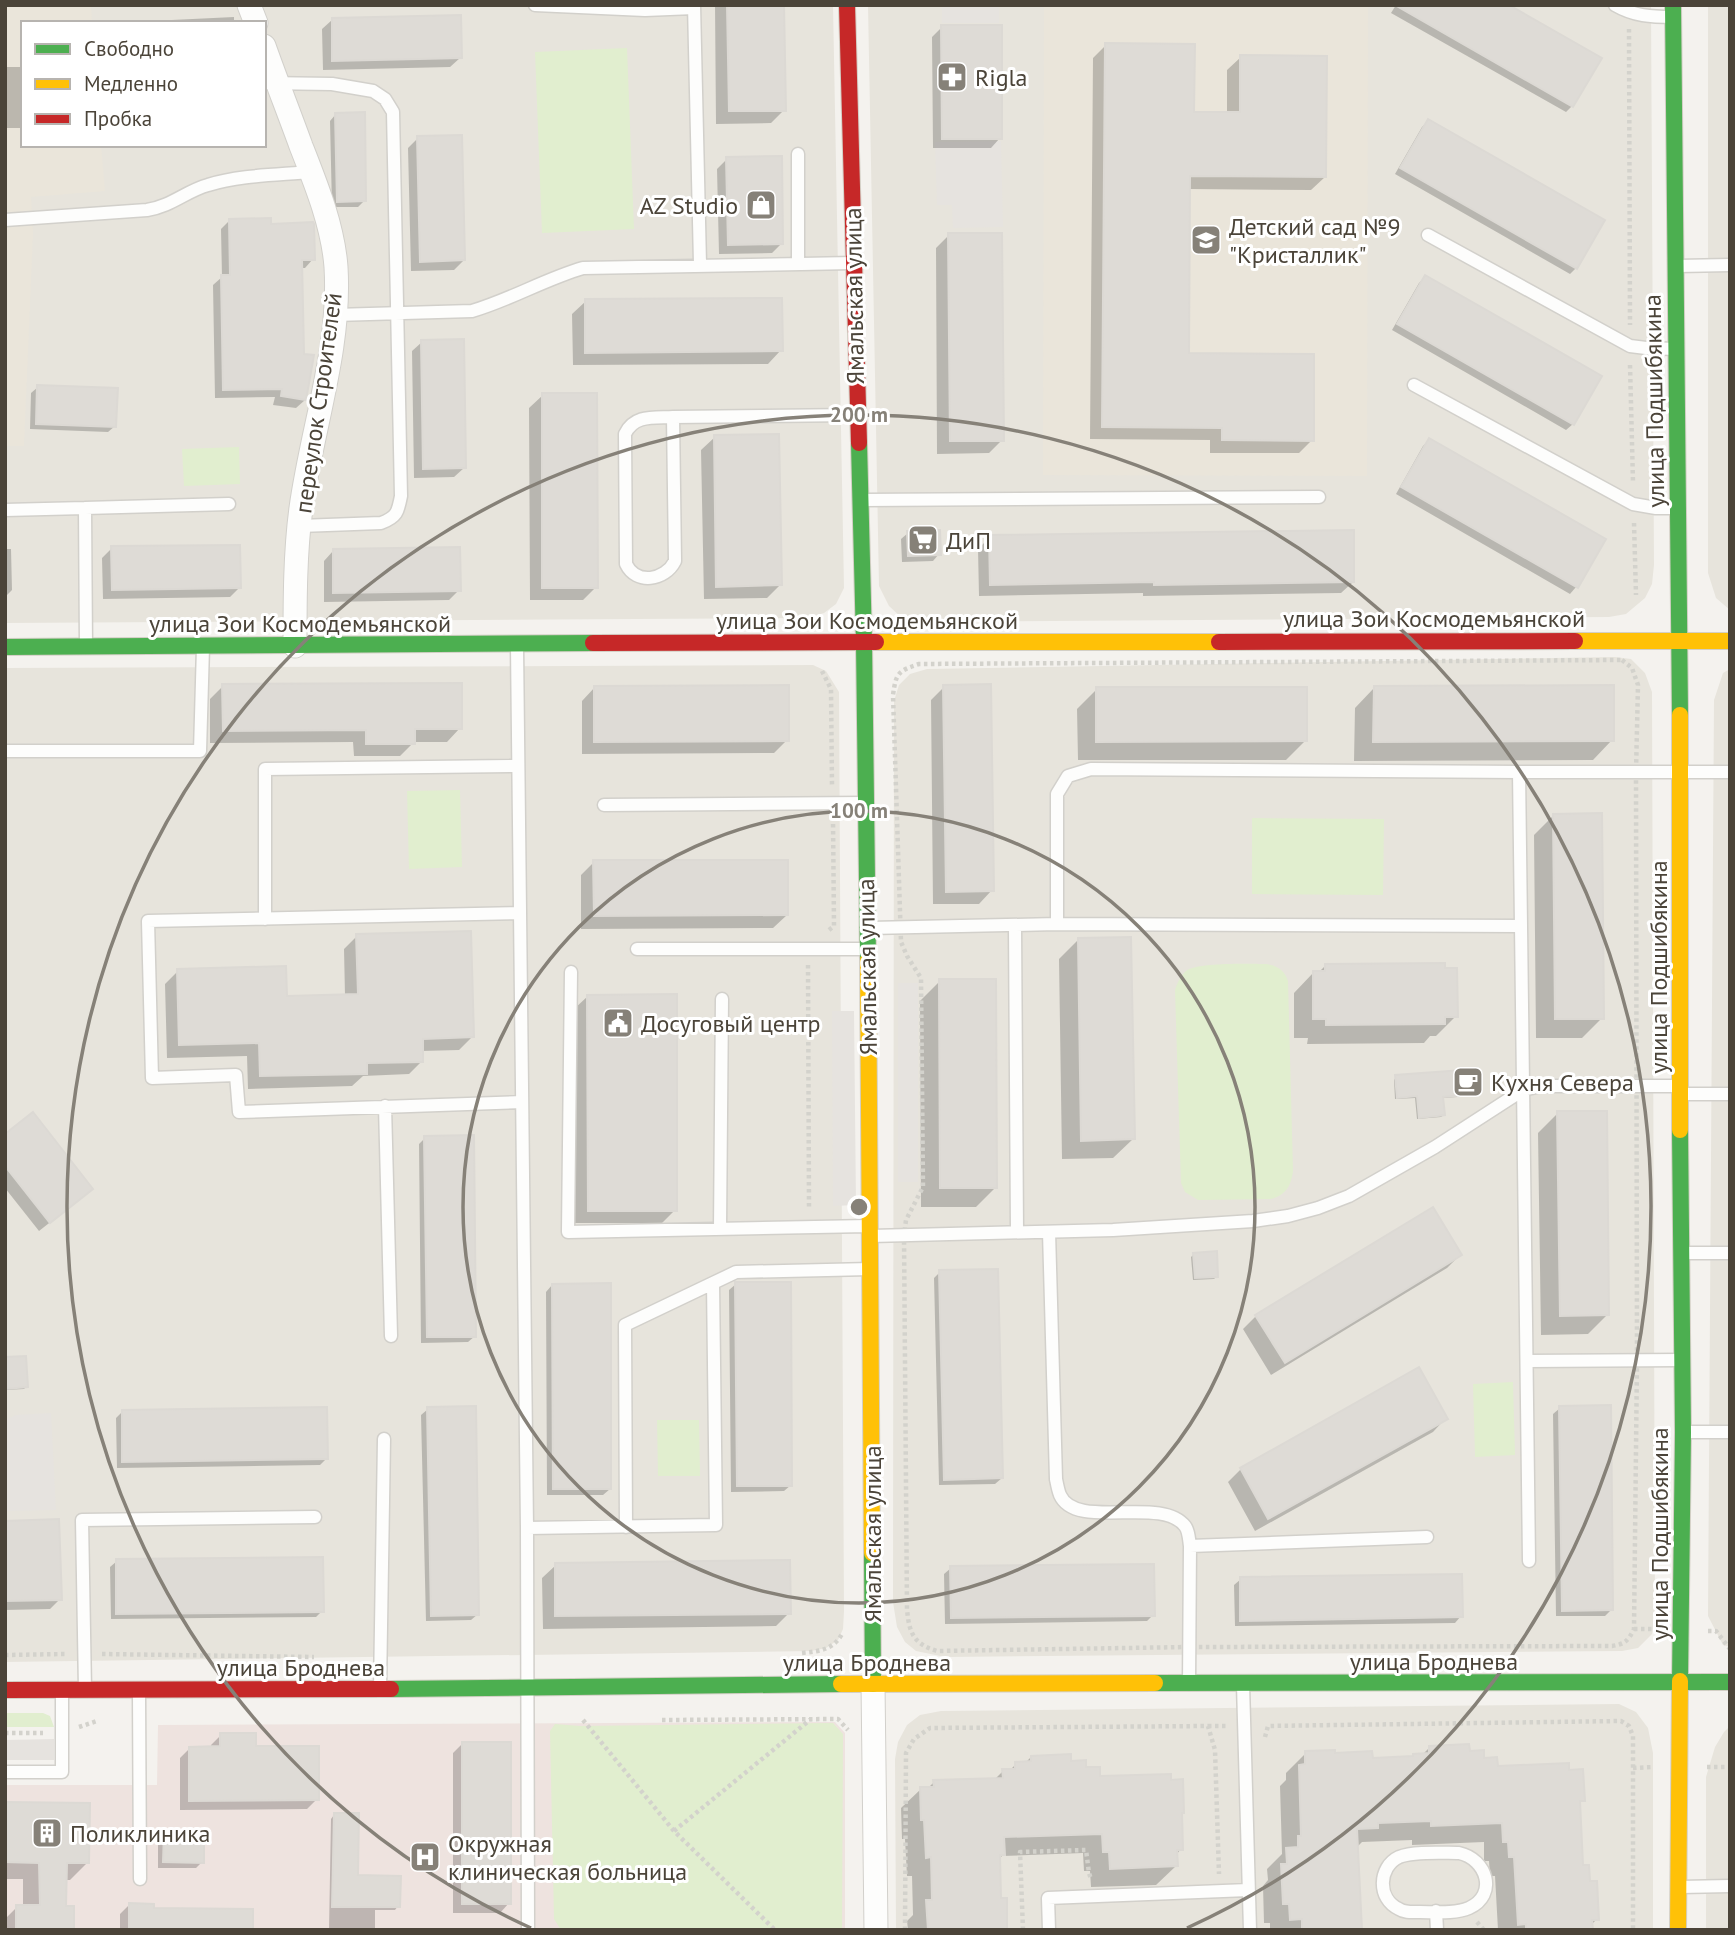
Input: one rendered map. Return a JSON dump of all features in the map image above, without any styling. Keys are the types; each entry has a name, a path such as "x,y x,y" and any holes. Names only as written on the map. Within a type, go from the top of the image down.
{"main road":[{"name":"Ямальская улица","path":"847,5 863,642 873,1684"},
{"name":"улица Подшибякина","path":"1673,11 1681,772 1683,1432 1678,1930"},
{"name":"улица Зои Космодемьянской","path":"5,647 1730,640"},
{"name":"улица Броднева","path":"5,1690 1730,1682"}],"street":[{"path":"248,5 255,21"},
{"name":"переулок Строителей","path":"266,57 271,83 311,172 332,242 336,268 335,315 300,526 295,646"},
{"name":"Ямальская улица","path":"873,1684 876,1930"}],"lane":[{"path":"535,5 645,10 694,7 700,264"},
{"path":"1615,5 1628,13 1647,17 1673,11"},
{"path":"271,83 332,84 373,91 385,99 393,112 401,496 398,509 392,518 381,523 300,526"},
{"path":"798,154 798,264"},
{"path":"5,220 162,208 206,185 311,172"},
{"path":"1428,234 1630,346 1676,349"},
{"path":"335,315 472,311 583,268 853,263"},
{"path":"1675,266 1730,265"},
{"path":"1414,385 1633,504 1679,508"},
{"path":"673,417 675,561 664,575 640,577 629,570 626,564 625,434 635,421 643,418 673,417 857,415"},
{"path":"859,500 1319,497"},
{"path":"5,510 229,504"},
{"path":"85,508 86,647"},
{"path":"516,645 527,1528 528,1930"},
{"path":"5,751 200,751 203,647"},
{"path":"265,919 265,769 518,766"},
{"path":"1056,924 1057,794 1068,776 1091,769 1730,772"},
{"path":"1519,772 1530,1561"},
{"path":"604,805 865,803"},
{"path":"519,913 148,921 152,1078 236,1075 239,1112 522,1102"},
{"path":"867,928 1056,924 1521,926"},
{"path":"1014,925 1017,1232"},
{"path":"637,949 867,949"},
{"path":"571,972 568,1232 814,1227 904,1236 1113,1230 1254,1221 1288,1216 1349,1196 1435,1147 1523,1090 1541,1087 1636,1086 1730,1094"},
{"path":"720,1229 722,999"},
{"path":"385,1106 391,1336"},
{"path":"1049,1232 1056,1479 1060,1496 1070,1506 1087,1511 1160,1513 1177,1518 1188,1528 1189,1684"},
{"path":"1682,1253 1730,1253"},
{"path":"626,1527 625,1325 736,1272 871,1269"},
{"path":"527,1528 716,1525 713,1283"},
{"path":"1528,1361 1681,1360"},
{"path":"1683,1432 1730,1432"},
{"path":"380,1690 384,1439"},
{"path":"85,1689 82,1520 315,1517"},
{"path":"1190,1546 1427,1537"},
{"path":"1243,1684 1250,1930"},
{"path":"5,1772 62,1772 62,1689"},
{"path":"139,1689 140,1880"},
{"path":"1459,1853 1469,1855 1477,1861 1486,1883 1478,1901 1461,1910 1436,1912 1406,1912 1390,1903 1382,1885 1385,1871 1391,1863 1409,1854 1459,1853"},
{"path":"1678,1886 1730,1886"},
{"path":"1049,1930 1048,1898 1248,1890"},
{"path":"1436,1912 1437,1930"}],"path":[{"path":"1628,13 1630,346 1636,595"},
{"path":"1622,660 1632,668 1638,685 1636,772 1637,1360 1634,1629 1629,1640 1612,1646 1189,1647 937,1651 923,1647 913,1637 907,1609 904,1236 906,1220 923,1188 921,978 901,942 900,928 894,695 896,678 902,669 919,664 1622,660"},
{"path":"813,665 824,672 831,689 834,926 808,949 809,1218 814,1227"},
{"path":"800,1653 827,1649 841,1638 844,1629"},
{"path":"5,1655 327,1657"},
{"path":"674,1831 811,1719"},
{"path":"583,1720 674,1831 775,1930"},
{"path":"1265,1738 1268,1726 1621,1721 1629,1726 1633,1736 1631,1928"},
{"path":"905,1930 906,1753 914,1739 930,1728 1208,1726 1215,1749 1219,1881"},
{"path":"1023,1930 1020,1852 1086,1850 1089,1873 1098,1885"}],"shaded area":[{"path":"5,5 833,5 844,588 836,604 824,613 808,618 5,623"},
{"path":"5,5 91,5 92,21 21,21 21,147 101,147 105,191 31,197 33,233 24,446 5,446"},
{"path":"868,5 1651,5 1654,565 1652,584 1645,598 1626,614 1609,617 920,622 902,618 889,606 879,586"},
{"path":"942,5 999,5 999,23 942,23"},
{"name":"Детский сад №9 \"Кристаллик\"","path":"1044,5 1368,5 1367,476 1043,475"},
{"path":"1708,5 1730,5 1730,610 1716,598 1708,573"},
{"path":"1001,141 1003,227 953,228 952,205 937,205 935,142"},
{"path":"1615,657 1631,659 1645,673 1652,692 1655,1617 1652,1634 1638,1648 1622,1651 945,1657 916,1651 905,1642 897,1627 893,1602 894,701 899,685 910,674 927,669"},
{"path":"813,665 826,671 839,692 844,1611 843,1629 838,1640 826,1648 811,1651 5,1662 5,668"},
{"path":"1730,669 1730,1647 1723,1645 1708,1616 1714,700 1723,673"},
{"path":"898,983 918,983 918,1182 898,1182"},
{"path":"832,1011 854,1011 856,1205 833,1206"},
{"path":"51,1413 56,1510 5,1511 5,1420 16,1415"},
{"path":"1619,1704 1636,1712 1648,1728 1653,1753 1653,1930 896,1930 895,1759 898,1742 907,1725 920,1715 941,1711"},
{"name":"Окружная клиническая больница","path":"835,1722 845,1733 845,1930 5,1930 5,1785 157,1785 158,1725"},
{"path":"1730,1726 1730,1930 1706,1930 1706,1777 1715,1747"},
{"path":"54,1739 54,1760 5,1760 5,1740"}],"green space":[{"path":"627,48 634,229 542,233 535,52"},
{"path":"239,447 240,484 184,486 182,449"},
{"path":"460,790 462,867 409,869 407,791"},
{"path":"1252,818 1384,819 1383,895 1252,894"},
{"path":"1224,964 1266,964 1280,969 1288,981 1293,1171 1291,1181 1284,1192 1271,1199 1198,1200 1185,1192 1181,1183 1175,990 1182,975 1192,968"},
{"path":"1513,1382 1515,1455 1475,1457 1473,1384"},
{"path":"657,1420 699,1420 700,1476 658,1476"},
{"path":"5,1713 43,1713 50,1716 54,1727 5,1727"},
{"path":"833,1723 843,1734 842,1930 561,1930 554,1919 550,1731 555,1724"}],"building":[{"path":"727,5 784,5 786,111 729,111"},
{"path":"1395,5 1509,5 1602,58 1573,107"},
{"path":"461,15 462,58 332,61 332,18"},
{"path":"941,25 1002,25 1002,139 942,139"},
{"path":"1105,43 1195,44 1194,112 1240,112 1240,55 1327,56 1326,177 1190,176 1189,353 1314,354 1314,441 1222,440 1222,428 1102,427"},
{"path":"365,112 366,201 337,202 335,113"},
{"path":"1428,119 1605,220 1577,269 1400,168"},
{"path":"462,135 465,260 420,262 417,136"},
{"path":"782,156 783,244 728,245 726,157"},
{"path":"271,218 271,224 314,224 315,260 302,260 304,354 314,355 306,400 281,396 282,389 223,390 221,275 230,275 229,219"},
{"path":"948,233 1002,233 1004,441 950,441"},
{"path":"1425,275 1602,376 1574,425 1397,324"},
{"path":"782,298 783,351 585,353 585,299"},
{"path":"464,339 466,468 423,469 421,340"},
{"path":"37,385 118,388 116,427 36,424"},
{"path":"542,393 597,393 598,588 542,588"},
{"path":"779,434 782,585 716,587 714,435"},
{"path":"1429,438 1606,539 1578,588 1401,487"},
{"path":"940,530 941,555 908,556 907,531"},
{"path":"1354,530 1354,582 990,585 989,535"},
{"path":"240,545 241,588 112,590 111,546"},
{"path":"460,547 461,591 333,593 333,549"},
{"path":"462,683 462,729 415,729 415,744 366,744 366,730 223,731 222,684"},
{"path":"991,684 994,891 946,892 943,685"},
{"path":"789,685 789,741 594,742 594,686"},
{"path":"1614,685 1614,741 1373,742 1374,686"},
{"path":"1096,687 1307,687 1307,741 1096,742"},
{"path":"1602,813 1604,1019 1555,1019 1553,814"},
{"path":"593,860 788,860 788,915 594,916"},
{"path":"471,931 474,1037 423,1039 423,1062 367,1063 367,1074 260,1076 259,1043 179,1045 177,969 286,966 287,996 358,994 356,934"},
{"path":"1131,937 1135,1139 1081,1141 1078,938"},
{"path":"1445,963 1445,968 1457,968 1458,1017 1445,1017 1445,1024 1326,1025 1326,1019 1313,1019 1313,971 1325,971 1325,964"},
{"path":"939,979 996,979 997,1188 940,1188"},
{"path":"677,994 677,1211 588,1211 587,995"},
{"path":"1476,1069 1478,1094 1443,1097 1445,1115 1419,1118 1417,1096 1397,1098 1395,1075"},
{"path":"1557,1111 1607,1111 1609,1315 1560,1316"},
{"path":"33,1112 93,1189 50,1223 5,1166 5,1134"},
{"path":"474,1135 476,1337 427,1337 424,1136"},
{"path":"1433,1207 1462,1255 1285,1363 1255,1315"},
{"path":"1217,1251 1218,1277 1195,1278 1193,1253"},
{"path":"998,1269 1003,1478 944,1480 939,1270"},
{"path":"735,1282 791,1282 792,1486 737,1486"},
{"path":"611,1283 611,1489 553,1489 552,1284"},
{"path":"26,1356 28,1387 5,1389 5,1357"},
{"path":"1419,1367 1448,1419 1268,1519 1240,1468"},
{"path":"1611,1405 1613,1610 1562,1611 1559,1406"},
{"path":"476,1406 479,1615 431,1616 427,1407"},
{"path":"327,1407 328,1459 122,1462 122,1410"},
{"path":"59,1519 62,1600 5,1601 5,1521"},
{"path":"323,1557 324,1612 116,1614 116,1559"},
{"path":"790,1560 791,1614 555,1616 555,1563"},
{"path":"1154,1564 1155,1616 951,1618 950,1566"},
{"path":"1462,1574 1463,1617 1240,1621 1240,1577"},
{"path":"220,1733 256,1733 256,1746 319,1746 319,1800 189,1801 189,1747 220,1746"},
{"path":"462,1742 511,1742 511,1904 462,1904"},
{"path":"1469,1744 1470,1751 1484,1750 1484,1758 1497,1757 1498,1766 1569,1763 1569,1770 1583,1769 1585,1801 1580,1801 1583,1865 1589,1865 1590,1881 1597,1881 1599,1920 1592,1920 1593,1930 1526,1930 1526,1924 1518,1925 1514,1857 1509,1857 1508,1842 1503,1842 1502,1823 1431,1826 1431,1821 1378,1823 1378,1828 1357,1829 1362,1930 1302,1930 1302,1919 1290,1920 1289,1904 1283,1904 1281,1864 1287,1864 1286,1848 1298,1847 1298,1836 1301,1836 1299,1765 1305,1764 1305,1751 1372,1751 1373,1758 1429,1753 1429,1746"},
{"path":"1071,1754 1071,1761 1086,1760 1086,1767 1100,1767 1100,1776 1171,1774 1171,1780 1183,1779 1183,1850 1177,1850 1178,1866 1110,1869 1109,1852 1103,1852 1102,1834 1004,1837 1005,1855 1000,1855 1001,1898 1007,1898 1007,1930 928,1930 926,1900 932,1900 931,1857 926,1858 920,1787 934,1787 933,1780 1003,1778 1002,1769 1015,1769 1015,1762 1031,1761 1031,1756"},
{"name":"Поликлиника","path":"5,1802 90,1803 89,1863 67,1863 66,1906 74,1906 74,1930 16,1930 16,1905 40,1905 39,1863 5,1862"},
{"path":"334,1813 359,1813 358,1875 401,1876 400,1907 332,1907"},
{"path":"164,1832 204,1832 204,1863 163,1862"},
{"path":"129,1903 154,1904 154,1908 253,1909 253,1930 129,1930"}],"traffic: fast":[{"path":"1673,5 1680,715"},
{"path":"859,443 868,960"},
{"path":"5,647 593,643"},
{"path":"1680,1130 1683,1432 1680,1681"},
{"path":"872,1553 873,1684"},
{"path":"1155,1683 1730,1682"},
{"path":"391,1689 841,1684"}],"traffic: slow":[{"path":"1575,641 1730,641"},
{"path":"876,642 1219,642"},
{"path":"1680,715 1680,1130"},
{"path":"868,960 872,1553"},
{"path":"1678,1930 1680,1681"},
{"path":"841,1684 1155,1683"}],"traffic: jam":[{"path":"847,5 859,443"},
{"path":"1219,642 1575,641"},
{"path":"593,643 876,642"},
{"path":"5,1690 391,1689"}],"place":[{"name":"Rigla","path":"952,77"},
{"name":"AZ Studio","path":"761,205"},
{"name":"Детский сад №9 \"Кристаллик\"","path":"1206,240"},
{"name":"ДиП","path":"923,540"},
{"name":"Досуговый центр","path":"618,1023"},
{"name":"Кухня Севера","path":"1468,1082"},
{"name":"Поликлиника","path":"47,1833"},
{"name":"Окружная клиническая больница","path":"425,1857"}]}
